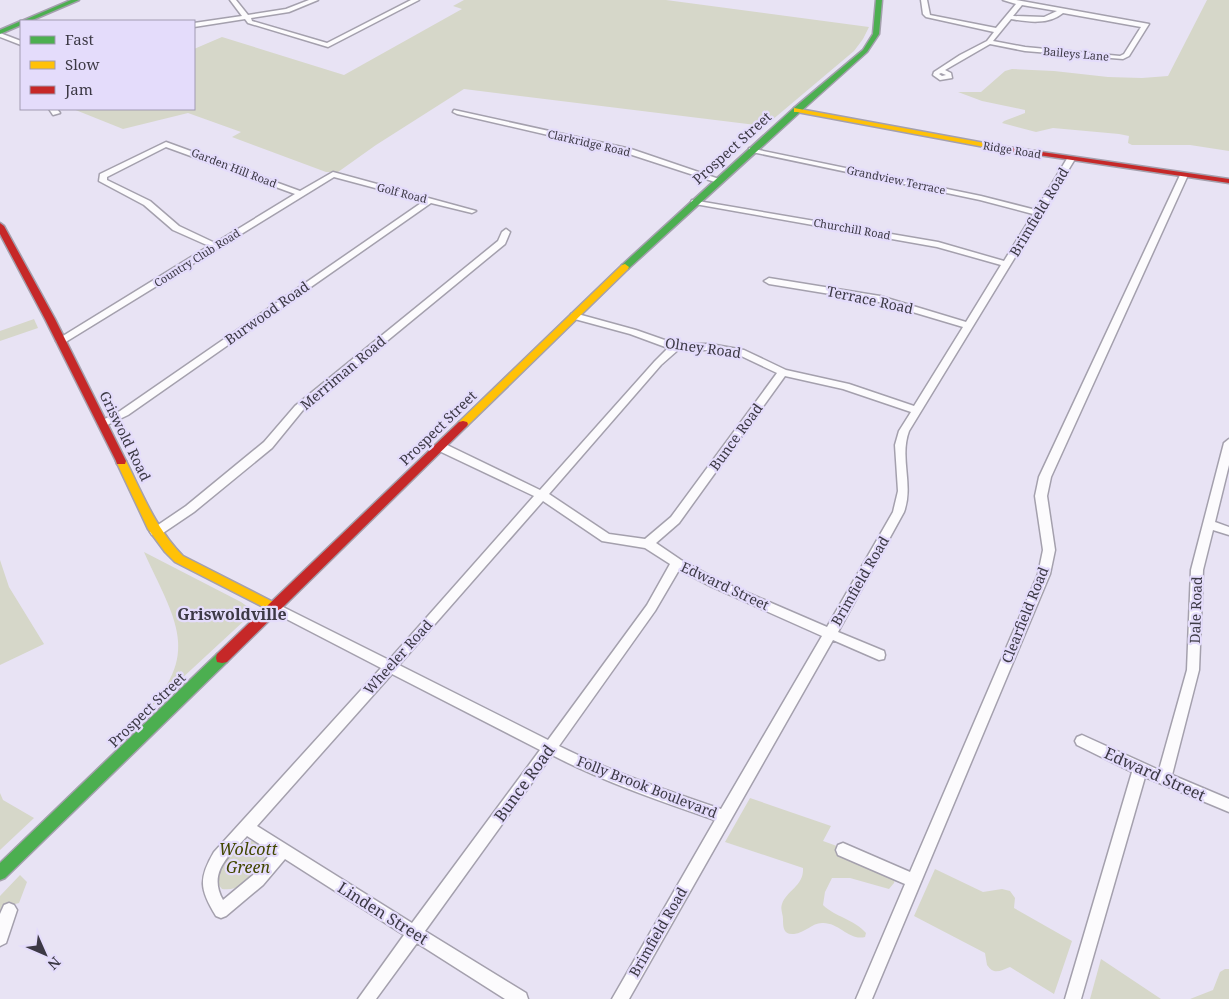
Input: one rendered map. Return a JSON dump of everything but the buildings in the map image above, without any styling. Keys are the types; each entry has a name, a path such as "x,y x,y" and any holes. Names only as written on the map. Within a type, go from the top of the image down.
{"main road":[{"path":"27,20 76,0"},
{"name":"Prospect Street","path":"0,873 574,316 718,180 870,45 878,26 879,0"},
{"path":"0,33 20,23"},
{"name":"Ridge Road","path":"796,110 980,145 1229,181"},
{"name":"Griswold Road","path":"0,226 61,341 156,532 170,551 179,559 275,608"}],"street":[{"path":"233,0 244,17 256,25 328,45 416,0"},
{"path":"195,25 296,8 315,0"},
{"path":"924,0 926,14 930,17 999,31"},
{"path":"1006,0 1061,10"},
{"path":"940,70 989,42 1020,3"},
{"path":"1010,17 1043,19 1055,16 1061,10"},
{"name":"Baileys Lane","path":"989,42 1025,49 1121,58 1127,55 1145,25 1061,10"},
{"path":"0,33 20,42"},
{"name":"Clarkridge Road","path":"457,112 628,151 718,180"},
{"name":"Garden Hill Road","path":"216,246 176,228 147,202 103,182 103,176 166,144 302,194"},
{"name":"Grandview Terrace","path":"752,150 981,198 1038,212"},
{"name":"Brimfield Road","path":"620,999 899,512 902,504 903,485 899,446 904,431 1072,159"},
{"name":"Country Club Road","path":"61,341 333,174"},
{"name":"Golf Road","path":"333,174 472,211"},
{"name":"Clearfield Road","path":"864,999 1044,574 1049,550 1041,496 1045,477 1184,175"},
{"name":"Burwood Road","path":"102,424 124,413 430,200"},
{"name":"Churchill Road","path":"695,202 938,245 1007,264"},
{"name":"Merriman Road","path":"156,532 190,509 268,445 299,408 502,242 506,232"},
{"name":"Terrace Road","path":"769,281 880,300 969,326"},
{"name":"Olney Road","path":"574,316 633,332 675,347 710,347 732,350 749,355 783,372 845,386 916,410"},
{"name":"Wheeler Road","path":"283,850 258,880 221,911 208,889 208,878 219,858 658,363 675,347"},
{"name":"Bunce Road","path":"647,544 661,534 675,520 783,372"},
{"name":"Dale Road","path":"1164,778 1193,670 1196,582 1199,558 1229,443"},
{"name":"Edward Street","path":"441,446 542,495 572,512 591,529 606,538 647,544 662,552 676,563 714,583 879,655"},
{"path":"1208,524 1229,531"},
{"name":"Bunce Road","path":"366,999 642,622 676,563"},
{"name":"Folly Brook Boulevard","path":"275,608 550,748 630,784 724,817"},
{"name":"Edward Street","path":"1082,741 1140,769 1229,806"},
{"path":"1072,999 1140,769"},
{"name":"Linden Street","path":"246,827 520,999"},
{"path":"843,850 914,881"},
{"path":"0,938 9,910"}],"green space":[{"path":"464,0 666,0 869,27 854,51 765,126 464,89 376,145 338,172 326,172 232,137 241,132 188,113 123,129 76,110 195,110 195,49 222,37 344,75 462,9 453,6"},
{"path":"1207,0 1229,0 1229,151 1190,145 1132,145 1128,143 1129,136 1119,134 1053,128 1036,132 1002,123 1025,113 1025,110 982,101 958,92 981,92 1005,71 1012,69 1108,77 1142,78 1168,76"},
{"path":"34,319 38,328 0,341 0,331"},
{"path":"144,552 241,602 248,607 249,612 246,619 140,717 160,695 172,674 178,655 178,636 173,617"},
{"path":"0,560 9,587 44,644 0,665"},
{"path":"0,793 3,800 34,818 0,850"},
{"path":"750,798 831,826 823,841 859,854 896,876 894,883 889,889 850,878 832,878 825,892 823,905 861,928 866,933 865,937 859,938 828,923 815,925 794,934 786,932 781,906 784,899 801,879 803,868 725,842"},
{"name":"Wolcott Green","path":"248,841 254,841 263,848 265,861 247,882 235,888 222,889 217,883 223,864 237,847"},
{"path":"935,869 983,892 1002,889 1010,891 1015,898 1014,908 1072,941 1054,994 1010,967 997,971 992,970 987,965 985,953 914,916"},
{"path":"20,875 27,882 19,903 8,906 0,927 0,896"},
{"path":"1101,959 1161,999 1090,999"},
{"path":"1229,969 1229,999 1190,999 1213,990 1220,972"}],"traffic: fast":[{"path":"27,20 76,0"},
{"path":"625,267 797,110 865,51 876,34 879,0"},
{"path":"0,32 20,23"},
{"path":"0,873 222,658"}],"traffic: slow":[{"path":"797,110 990,146"},
{"path":"463,424 625,267"},
{"path":"121,461 139,500 160,538 179,559 275,608"}],"traffic: jam":[{"path":"990,146 1229,181"},
{"path":"0,226 50,319 121,461"},
{"path":"222,658 463,424"}],"district":[{"name":"Griswoldville","path":"232,614"}]}
